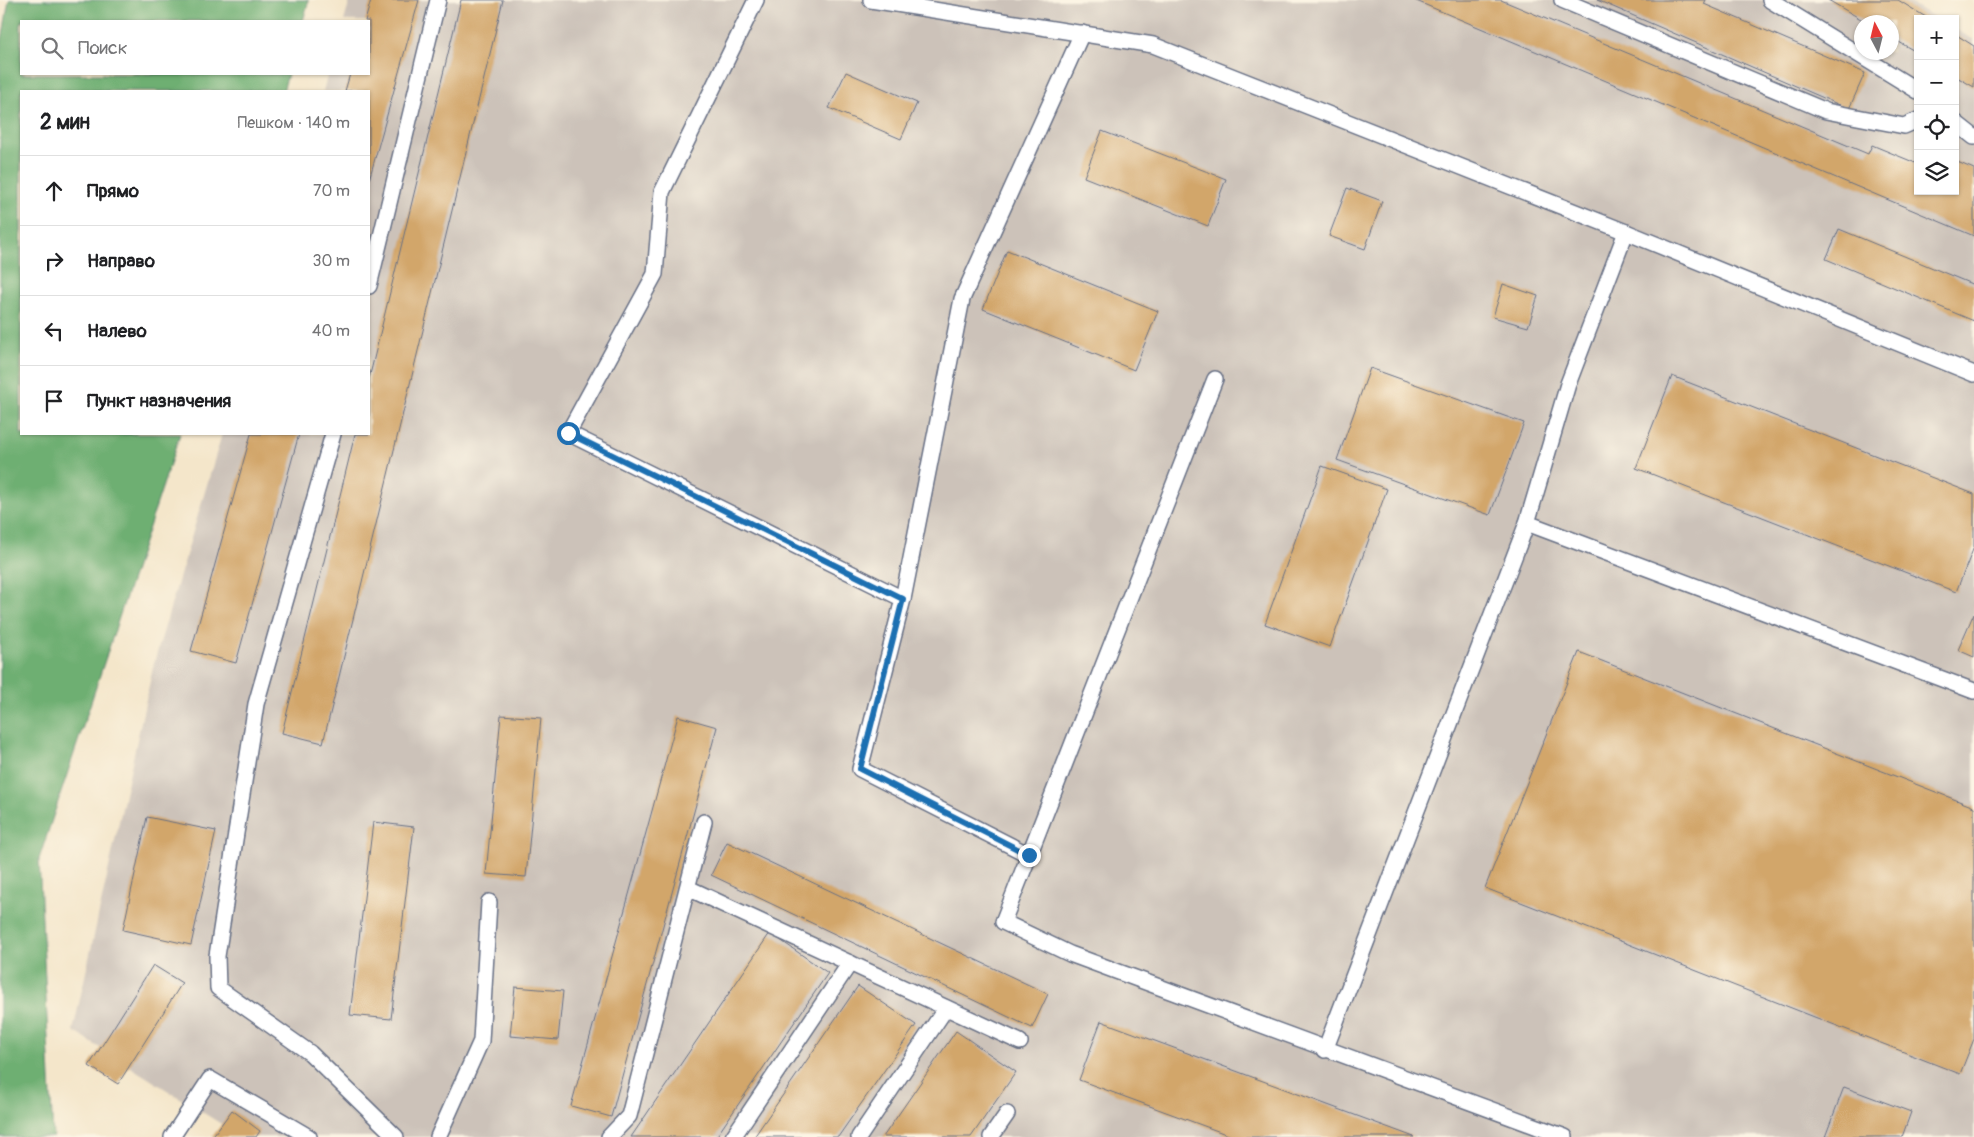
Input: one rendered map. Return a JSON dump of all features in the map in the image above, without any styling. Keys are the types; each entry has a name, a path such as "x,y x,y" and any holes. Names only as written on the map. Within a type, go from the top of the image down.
{"lane":[{"path":"370,282 438,0"},
{"path":"756,0 662,192 656,274 568,433 903,599"},
{"path":"871,0 1153,45 1626,232 1974,374"},
{"path":"1562,0 1826,111 1904,126 1914,122"},
{"path":"1770,0 1914,89"},
{"path":"1029,855 860,769 903,599 962,299 1082,33"},
{"path":"1959,125 1974,137"},
{"path":"1325,1050 1527,523 1568,384 1626,232"},
{"path":"1215,379 1003,922 1070,954 1325,1050 1565,1137"},
{"path":"333,435 256,704 217,956 218,988 310,1053 396,1137"},
{"path":"1527,523 1974,691"},
{"path":"609,1137 629,1116 704,822"},
{"path":"688,888 1020,1042"},
{"path":"438,1137 481,1041 489,902"},
{"path":"733,1137 850,963"},
{"path":"859,1137 946,1008"},
{"path":"172,1137 210,1079 309,1137"},
{"path":"992,1137 1007,1114"}],"shaded area":[{"path":"350,0 1905,0 1930,15 1914,15 1914,195 1959,195 1959,31 1974,40 1974,1137 242,1137 73,1031 154,663 222,435 370,435 370,90 323,90 328,75 370,75 370,20 344,20"}],"green space":[{"path":"9,0 309,0 303,20 20,20 20,75 288,75 283,90 20,90 20,435 180,435 39,859 53,1137 0,1137 0,51"}],"building":[{"path":"371,0 419,0 370,176 370,90 345,90 350,75 370,75 370,20 365,20"},
{"path":"461,0 503,0 323,743 282,733 355,435 370,435 370,375"},
{"path":"1414,0 1501,0 1868,154 1872,145 1914,162 1914,195 1959,195 1959,163 1974,169 1974,236"},
{"path":"1597,0 1706,0 1704,4 1865,73 1849,109"},
{"path":"1828,0 1898,0 1922,15 1914,15 1914,51 1899,42 1899,15 1854,15"},
{"path":"1959,37 1974,46 1974,87 1959,78"},
{"path":"846,72 917,103 901,139 829,108"},
{"path":"1102,131 1226,179 1208,226 1084,177"},
{"path":"1347,188 1382,201 1365,249 1329,236"},
{"path":"1839,229 1974,285 1974,321 1826,259"},
{"path":"1007,250 1158,311 1134,370 983,309"},
{"path":"1503,284 1538,296 1528,327 1493,317"},
{"path":"1370,368 1524,423 1490,515 1337,460"},
{"path":"1672,376 1974,494 1974,547 1956,592 1636,468"},
{"path":"251,435 299,435 236,663 191,651"},
{"path":"1322,466 1387,489 1330,647 1265,624"},
{"path":"1974,613 1974,657 1958,650"},
{"path":"1579,652 1974,807 1974,1039 1960,1074 1485,888"},
{"path":"501,715 541,718 526,877 486,874"},
{"path":"678,716 717,727 611,1117 571,1106"},
{"path":"147,817 216,831 191,945 123,930"},
{"path":"373,822 414,827 391,1019 350,1015"},
{"path":"727,842 1048,994 1032,1028 711,875"},
{"path":"770,933 828,973 716,1137 631,1137"},
{"path":"153,965 182,983 118,1084 89,1066"},
{"path":"858,986 916,1025 838,1137 754,1137"},
{"path":"515,987 563,991 558,1040 510,1036"},
{"path":"1101,1021 1414,1137 1234,1137 1079,1080"},
{"path":"956,1031 1016,1072 971,1137 883,1137"},
{"path":"1844,1087 1911,1112 1902,1137 1825,1137"},
{"path":"232,1110 260,1131 256,1137 212,1137"}],"route":[{"path":"568,433 903,599 860,769 1029,855"}]}
